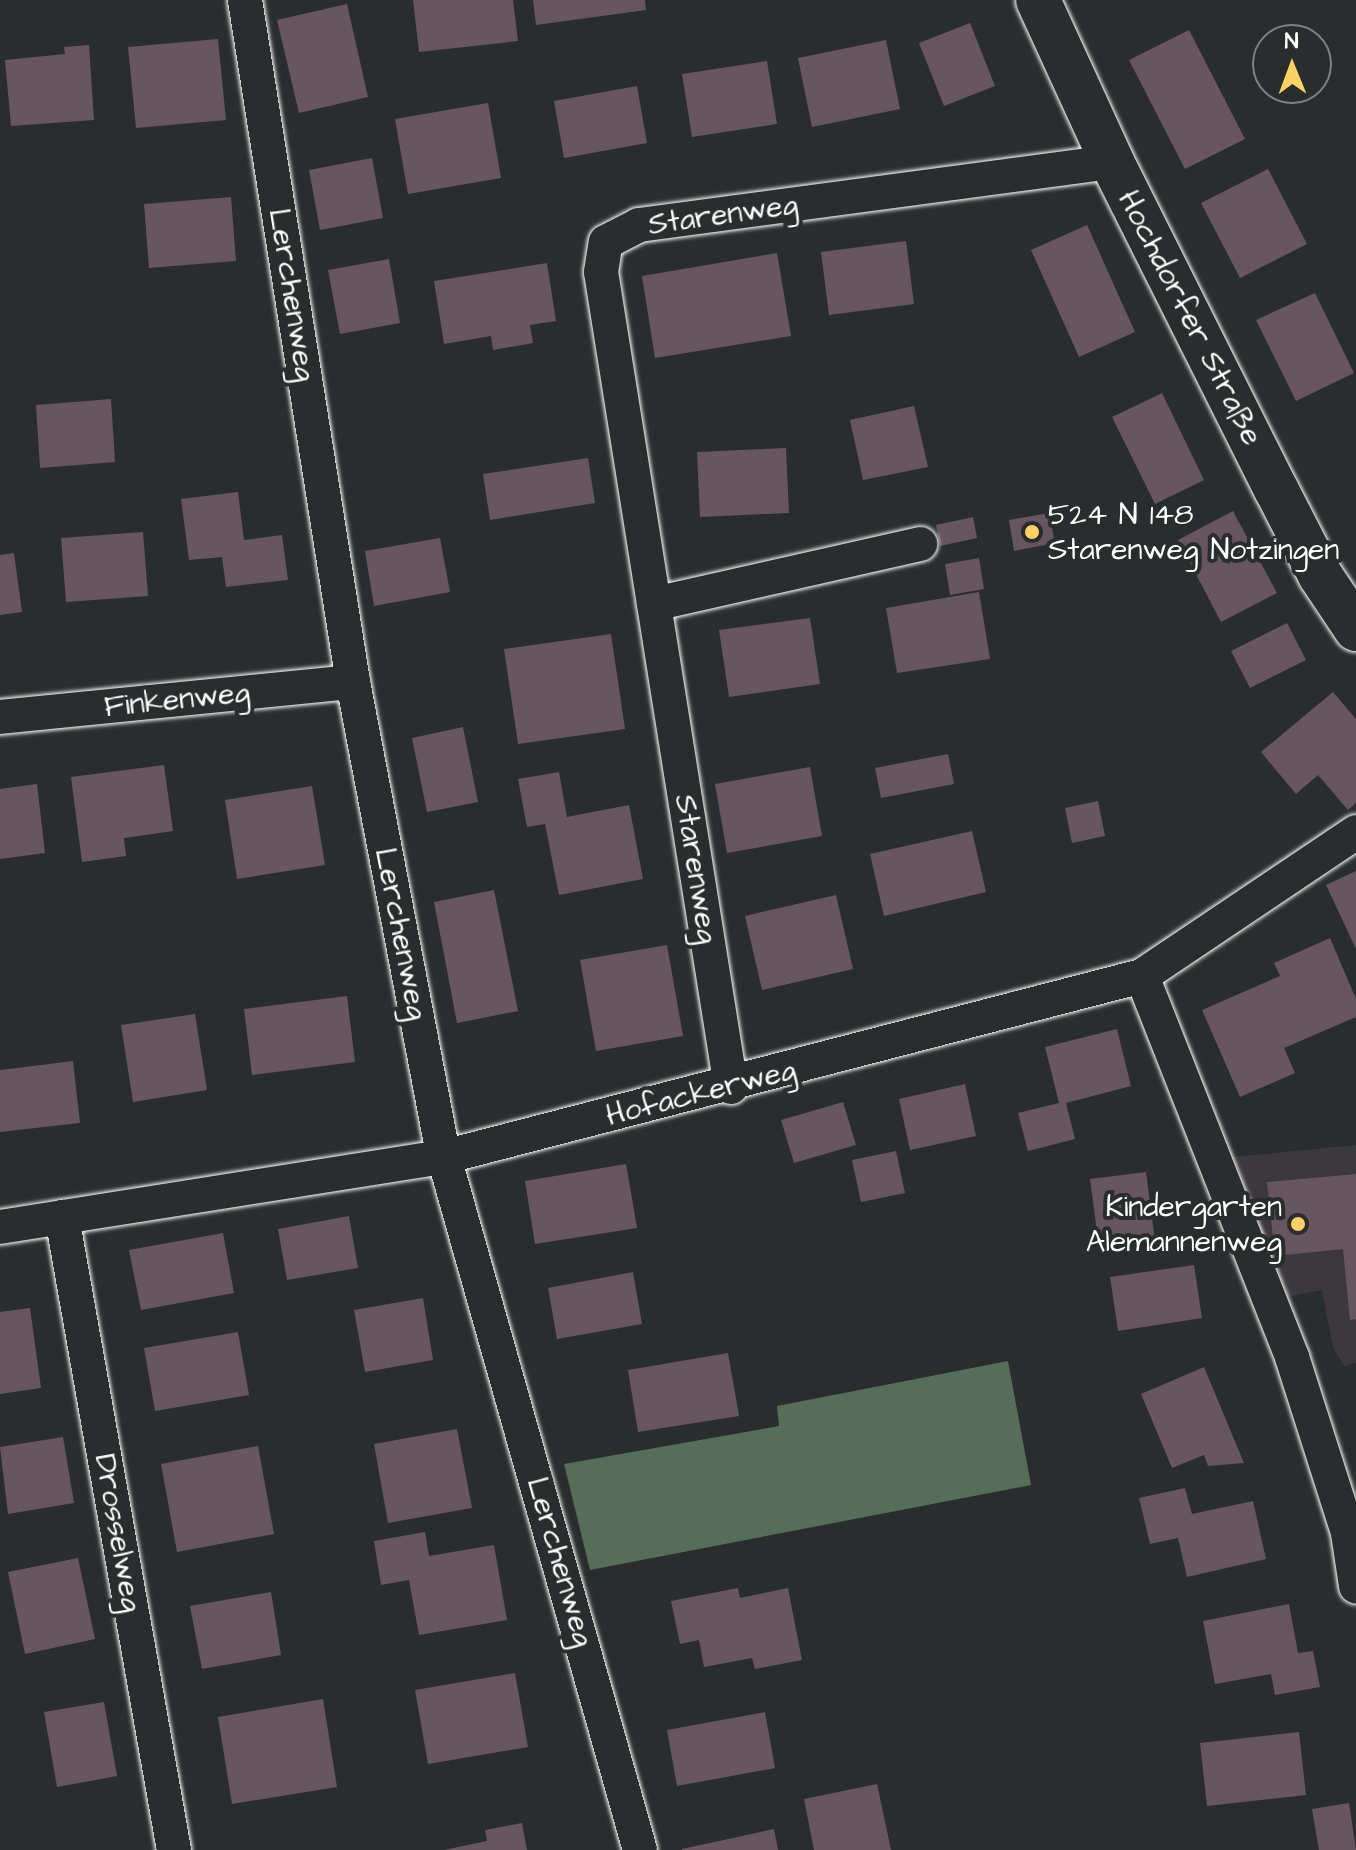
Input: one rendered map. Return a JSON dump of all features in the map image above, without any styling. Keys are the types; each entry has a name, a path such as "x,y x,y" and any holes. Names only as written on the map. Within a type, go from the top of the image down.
{"main road":[{"name":"Hochdorfer Straße","path":"1038,0 1112,162 1320,575 1356,629"}],"street":[{"name":"Lerchenweg","path":"245,0 353,682 444,1157 640,1850"},
{"name":"Starenweg","path":"731,1087 601,272 606,242 639,225 1112,162"},
{"path":"654,604 920,544"},
{"name":"Finkenweg","path":"0,717 353,682"},
{"name":"Hofackerweg","path":"0,1227 444,1157 731,1087 1142,976 1356,832"},
{"path":"1142,976 1292,1357 1352,1534 1356,1586"},
{"name":"Drosselweg","path":"62,1217 174,1850"}],"shaded area":[{"name":"Kindergarten Alemannenweg","path":"1356,1145 1356,1363 1344,1366 1333,1347 1322,1290 1270,1300 1214,1159"}],"green space":[{"path":"1008,1361 1031,1485 590,1570 564,1464 779,1426 777,1406"}],"building":[{"path":"413,0 513,0 518,41 419,52"},
{"path":"533,0 645,0 646,10 536,25"},
{"path":"347,4 368,97 299,113 277,20"},
{"path":"970,23 995,86 944,106 919,43"},
{"path":"1189,30 1245,139 1185,169 1129,60"},
{"path":"218,39 226,120 136,128 128,47"},
{"path":"886,40 900,109 812,127 798,58"},
{"path":"89,45 94,120 11,126 5,60 65,54 64,47"},
{"path":"767,61 777,124 692,137 682,74"},
{"path":"637,86 647,143 564,158 554,101"},
{"path":"488,103 501,178 408,194 395,119"},
{"path":"372,158 383,218 320,230 309,170"},
{"path":"1268,169 1307,244 1240,278 1201,203"},
{"path":"231,197 236,261 149,268 144,204"},
{"path":"1087,225 1135,332 1079,357 1031,250"},
{"path":"906,241 914,304 829,315 821,252"},
{"path":"777,253 791,336 655,358 642,276"},
{"path":"389,259 400,323 340,334 328,270"},
{"path":"547,263 556,321 530,325 533,343 493,350 491,336 444,344 434,281"},
{"path":"1315,293 1354,373 1296,401 1256,320"},
{"path":"1162,393 1204,480 1155,504 1112,417"},
{"path":"111,399 115,462 40,468 36,405"},
{"path":"914,406 928,467 863,480 850,420"},
{"path":"786,448 789,513 700,517 697,452"},
{"path":"588,458 595,503 490,520 483,474"},
{"path":"238,492 244,540 282,535 288,580 226,587 222,557 189,560 181,499"},
{"path":"1233,511 1277,593 1221,622 1178,540"},
{"name":"524 N 148 Starenweg Notzingen","path":"1049,513 1055,543 1014,551 1009,520"},
{"path":"973,517 977,538 940,546 936,525"},
{"path":"143,532 148,596 66,602 61,538"},
{"path":"440,538 450,592 374,606 365,551"},
{"path":"14,553 22,612 0,615 0,555"},
{"path":"979,558 984,589 950,595 945,564"},
{"path":"979,592 990,659 897,673 886,608"},
{"path":"810,618 820,684 729,697 719,630"},
{"path":"1287,623 1306,660 1250,688 1231,651"},
{"path":"611,634 625,729 518,744 504,649"},
{"path":"1333,692 1356,719 1356,803 1348,810 1318,775 1296,794 1261,752"},
{"path":"463,727 478,802 427,812 412,738"},
{"path":"948,754 954,784 881,798 875,768"},
{"path":"164,765 173,831 124,838 126,856 82,862 71,777"},
{"path":"810,767 822,836 727,853 715,784"},
{"path":"559,772 567,817 629,805 643,879 559,895 545,824 527,827 518,779"},
{"path":"37,784 45,853 0,859 0,789"},
{"path":"312,786 325,865 237,879 225,800"},
{"path":"1098,801 1105,836 1072,843 1065,808"},
{"path":"972,831 986,892 884,916 870,854"},
{"path":"1356,871 1356,949 1326,885"},
{"path":"494,890 518,1011 457,1023 434,902"},
{"path":"836,895 853,969 762,990 745,916"},
{"path":"1330,938 1356,999 1356,1017 1284,1048 1295,1073 1240,1097 1202,1010 1280,976 1274,963"},
{"path":"667,945 683,1036 596,1051 580,960"},
{"path":"347,996 355,1062 252,1075 244,1009"},
{"path":"195,1014 207,1090 133,1102 121,1025"},
{"path":"1117,1029 1131,1086 1066,1103 1075,1139 1028,1151 1018,1113 1059,1103 1045,1047"},
{"path":"73,1061 80,1123 0,1132 0,1070"},
{"path":"965,1084 976,1136 910,1150 899,1099"},
{"path":"843,1102 856,1145 794,1163 781,1120"},
{"path":"896,1151 905,1193 861,1202 852,1160"},
{"path":"626,1164 637,1228 535,1244 525,1181"},
{"path":"1146,1172 1155,1241 1099,1248 1090,1179"},
{"name":"Kindergarten Alemannenweg","path":"1356,1174 1356,1319 1350,1320 1343,1249 1275,1256 1267,1182"},
{"path":"349,1216 358,1268 287,1280 278,1229"},
{"path":"223,1233 234,1293 141,1310 129,1250"},
{"path":"1194,1265 1202,1318 1118,1331 1110,1277"},
{"path":"633,1272 642,1324 557,1339 548,1288"},
{"path":"423,1298 433,1360 365,1372 354,1310"},
{"path":"30,1308 41,1388 0,1394 0,1312"},
{"path":"238,1332 249,1395 155,1411 144,1348"},
{"path":"728,1353 739,1416 638,1432 628,1370"},
{"path":"1204,1367 1244,1463 1208,1466 1204,1455 1172,1468 1141,1394"},
{"path":"457,1429 472,1508 388,1523 374,1444"},
{"path":"63,1437 74,1503 8,1514 0,1447"},
{"path":"258,1446 274,1534 177,1552 161,1464"},
{"path":"1185,1488 1192,1514 1253,1501 1266,1559 1187,1577 1178,1538 1150,1544 1139,1498"},
{"path":"425,1532 429,1556 494,1545 507,1620 419,1635 409,1580 381,1585 374,1541"},
{"path":"78,1558 95,1639 25,1654 8,1572"},
{"path":"738,1588 740,1598 788,1588 802,1660 755,1669 752,1658 704,1667 699,1640 680,1644 671,1601"},
{"path":"271,1592 281,1655 202,1669 190,1606"},
{"path":"1289,1604 1298,1653 1313,1651 1320,1687 1275,1695 1271,1674 1215,1684 1203,1621"},
{"path":"515,1673 528,1747 428,1764 415,1690"},
{"path":"323,1699 337,1787 232,1804 218,1717"},
{"path":"104,1702 117,1776 57,1787 44,1712"},
{"path":"765,1712 775,1768 677,1786 667,1730"},
{"path":"1299,1732 1306,1795 1207,1806 1200,1743"},
{"path":"877,1784 891,1850 814,1850 804,1799"},
{"path":"1349,1803 1356,1850 1319,1850 1312,1809"},
{"path":"522,1823 527,1850 444,1850 487,1841 485,1830"},
{"path":"774,1829 778,1850 682,1850 682,1849"}],"place":[{"name":"524 N 148 Starenweg Notzingen","path":"1032,532"},
{"name":"Kindergarten Alemannenweg","path":"1298,1224"}]}
